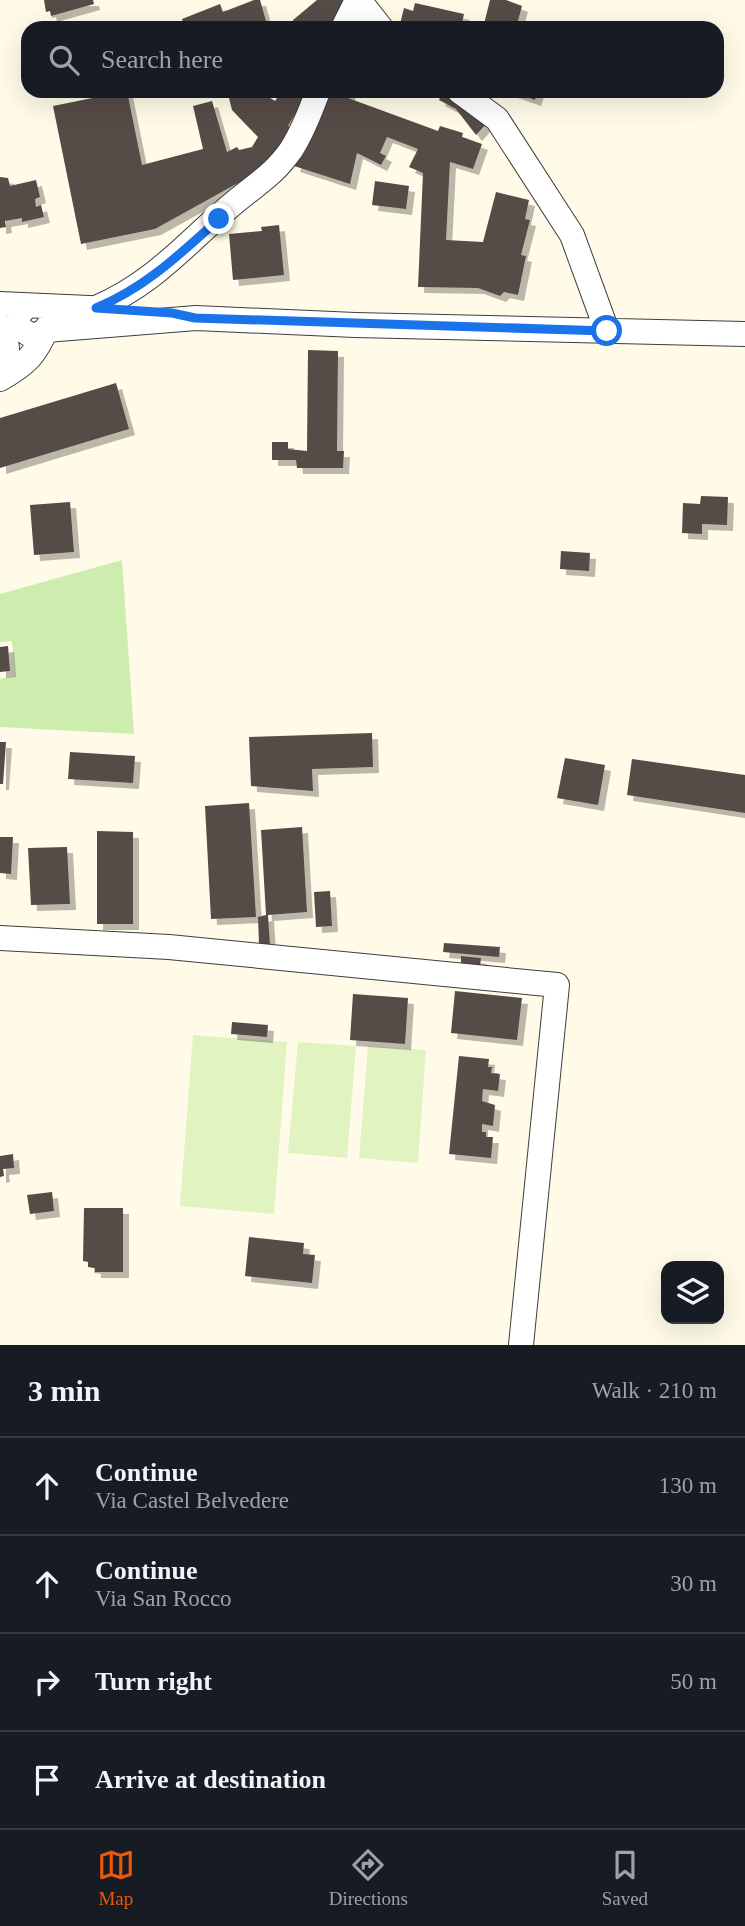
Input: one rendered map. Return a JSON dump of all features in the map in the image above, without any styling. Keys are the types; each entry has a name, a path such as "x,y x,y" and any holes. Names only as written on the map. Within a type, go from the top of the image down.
{"street":[{"path":"347,21 358,0 375,21"},
{"path":"96,308 125,296 160,272 244,194 268,178 293,147 315,98"},
{"path":"468,98 497,119 572,235 607,331"},
{"path":"0,304 33,337 46,330 195,318 745,334"},
{"path":"16,318 96,308 172,313 195,318"},
{"path":"0,373 8,357 8,342 16,318"},
{"path":"0,379 25,365 39,347 46,330"},
{"path":"0,938 169,947 556,985 521,1345"}],"green space":[{"path":"122,560 134,734 0,727 0,679 15,676 12,641 0,642 0,594"},
{"path":"193,1035 287,1042 274,1214 180,1206"},
{"path":"298,1042 356,1046 347,1158 288,1153"},
{"path":"368,1046 426,1050 418,1163 359,1158"}],"building":[{"path":"44,0 93,0 94,4 51,16 50,11 46,12"},
{"path":"260,0 266,21 182,19 220,4 223,12"},
{"path":"317,0 346,0 338,21 293,20"},
{"path":"490,0 506,0 522,6 518,21 485,21"},
{"path":"415,3 464,14 462,21 401,21 404,8 413,11"},
{"path":"92,98 128,98 142,165 203,149 193,106 212,101 227,152 237,147 239,150 252,147 258,137 232,110 229,98 270,98 275,101 277,98 305,98 288,126 291,128 263,169 155,229 81,244 53,106"},
{"path":"321,98 348,98 438,131 440,126 463,133 462,137 482,144 473,169 450,162 446,240 483,242 496,192 529,200 525,219 530,220 521,255 526,256 518,295 504,292 500,296 478,288 418,287 423,173 409,167 418,149 387,137 380,153 386,156 381,165 357,153 350,184 294,166"},
{"path":"462,98 487,123 476,135 456,109 439,100"},
{"path":"0,177 8,178 10,186 36,180 40,197 35,199 36,207 41,205 44,217 22,222 22,218 5,221 6,227 0,228"},
{"path":"375,181 409,186 406,209 372,205"},
{"path":"279,225 284,275 233,280 229,234 262,231 261,227"},
{"path":"308,350 338,351 337,451 344,451 343,468 297,468 296,460 272,460 272,442 288,442 288,449 307,451"},
{"path":"116,383 129,429 0,468 0,418"},
{"path":"701,496 728,497 727,525 702,524 702,534 682,533 683,503 700,504"},
{"path":"70,502 74,552 34,555 30,505"},
{"path":"561,551 590,553 589,571 560,569"},
{"path":"8,646 10,671 0,672 0,647"},
{"path":"372,733 373,767 312,769 313,791 251,786 249,737"},
{"path":"0,742 6,742 3,784 0,784"},
{"path":"70,752 135,756 133,783 68,779"},
{"path":"565,758 605,765 598,805 557,798"},
{"path":"632,759 745,775 745,813 627,795"},
{"path":"249,803 256,917 211,919 205,806"},
{"path":"302,827 307,912 268,915 270,945 259,944 258,917 266,915 261,830"},
{"path":"97,831 133,832 133,924 97,924"},
{"path":"0,837 13,837 11,874 0,873"},
{"path":"67,847 70,904 31,905 28,848"},
{"path":"330,891 332,926 316,927 314,892"},
{"path":"444,943 500,947 499,957 443,952"},
{"path":"461,956 481,958 480,967 461,965"},
{"path":"455,991 522,998 517,1040 451,1033"},
{"path":"353,994 408,998 405,1044 350,1040"},
{"path":"232,1022 268,1025 267,1037 231,1034"},
{"path":"459,1056 489,1059 488,1067 492,1067 491,1073 500,1074 498,1091 483,1089 482,1101 495,1105 493,1126 482,1124 482,1132 486,1132 486,1137 493,1137 491,1158 449,1154"},
{"path":"13,1154 14,1168 3,1169 4,1176 0,1177 0,1156"},
{"path":"52,1192 54,1211 30,1214 27,1195"},
{"path":"84,1208 123,1208 123,1272 95,1272 95,1268 88,1267 88,1262 83,1261"},
{"path":"249,1237 304,1243 303,1254 315,1255 312,1283 245,1276"}],"route":[{"path":"219,219 146,282 125,296 96,308 172,313 195,318 607,331"}]}
